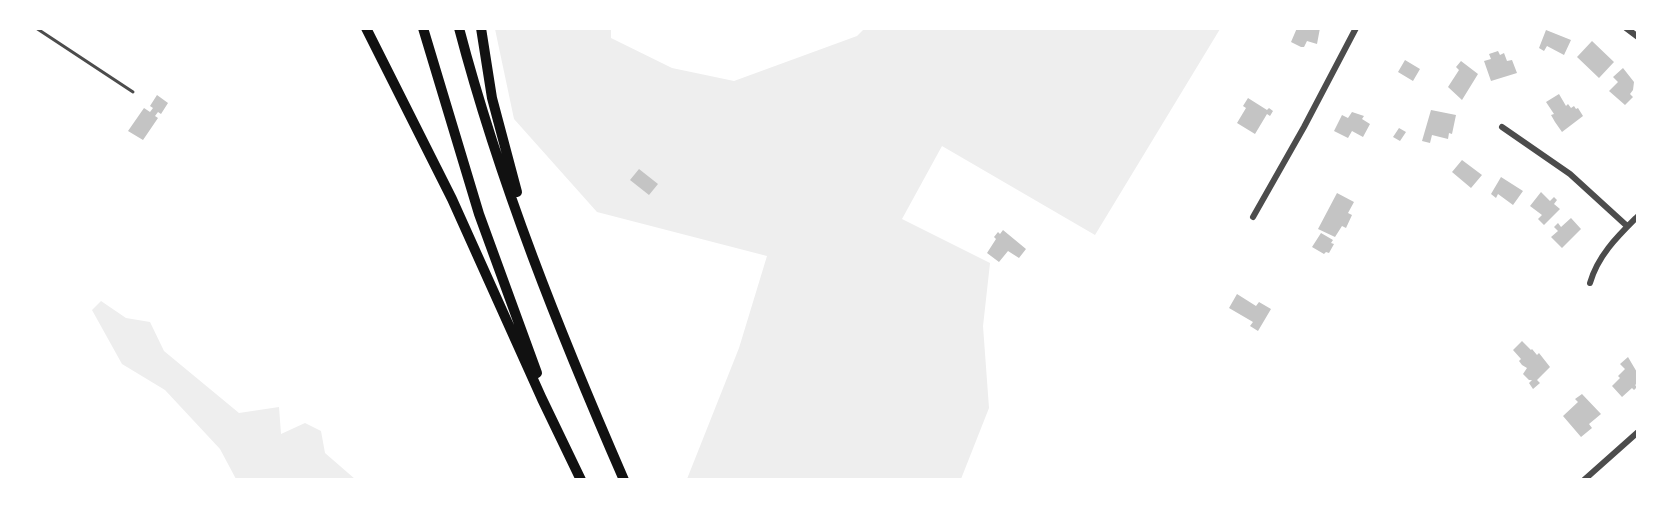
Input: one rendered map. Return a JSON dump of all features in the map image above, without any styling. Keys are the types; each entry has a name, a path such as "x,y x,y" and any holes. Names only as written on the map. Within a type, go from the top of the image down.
{"highway":[{"path":"366,28 452,199 542,399 580,476"},
{"path":"423,28 479,214 547,398 580,476"},
{"path":"459,28 500,163 562,336 624,480"},
{"path":"481,28 487,74 499,129 562,336"}],"street":[{"path":"1253,217 1356,28"},
{"path":"1626,28 1638,37"},
{"path":"1502,127 1570,174 1627,226"},
{"path":"1590,283 1607,248 1638,216"},
{"path":"1584,480 1638,432"}],"lane":[{"path":"36,28 133,92"}],"shaded area":[{"path":"495,29 611,29 611,38 672,68 734,81 857,36 864,29 1220,29 1095,235 942,146 902,219 990,263 983,326 989,408 961,479 687,479 739,348 767,256 597,212 514,119"},
{"path":"101,301 126,318 150,322 164,351 239,413 279,407 281,434 305,423 321,431 325,453 355,479 236,479 220,449 165,390 122,364 92,310"}],"building":[{"path":"1297,28 1320,28 1317,44 1307,41 1304,47 1301,47 1291,42"},
{"path":"1546,30 1571,40 1564,55 1547,46 1544,51 1539,48"},
{"path":"1592,41 1614,62 1599,78 1577,57"},
{"path":"1498,51 1500,55 1504,53 1507,61 1512,60 1517,73 1491,81 1484,61 1491,59 1489,54"},
{"path":"1405,60 1420,69 1413,81 1398,72"},
{"path":"1461,61 1478,74 1462,100 1448,87 1459,70 1456,67"},
{"path":"1623,68 1634,82 1630,94 1633,97 1625,105 1609,91 1618,82 1613,77"},
{"path":"1559,94 1566,106 1568,104 1571,108 1574,106 1578,108 1583,116 1562,132 1546,102"},
{"path":"157,95 168,103 161,114 158,112 155,116 158,118 143,140 128,131 144,108 150,112 153,108 150,106"},
{"path":"1248,98 1267,110 1269,108 1273,111 1270,116 1267,114 1255,134 1237,123 1246,108 1243,106"},
{"path":"1431,110 1456,115 1452,134 1449,133 1448,139 1432,135 1430,143 1422,141"},
{"path":"1352,112 1364,116 1362,119 1370,124 1363,137 1352,131 1348,138 1334,131 1342,115 1348,118"},
{"path":"1399,128 1406,132 1400,141 1393,137"},
{"path":"1462,160 1482,175 1471,188 1452,172"},
{"path":"639,169 658,184 649,195 630,180"},
{"path":"1501,177 1523,191 1513,205 1498,194 1496,198 1491,194"},
{"path":"1541,192 1550,201 1554,197 1557,200 1554,204 1560,209 1544,225 1538,219 1542,215 1530,206"},
{"path":"1337,193 1354,202 1348,213 1352,215 1346,228 1342,226 1335,237 1318,229"},
{"path":"1571,218 1581,229 1562,248 1551,237 1558,231 1554,227 1558,223 1561,227"},
{"path":"1003,230 1026,249 1019,258 1008,251 999,262 987,253 996,239 994,237"},
{"path":"1321,233 1333,240 1331,243 1334,244 1329,253 1324,254 1312,247"},
{"path":"1237,294 1256,306 1259,302 1271,309 1258,331 1250,326 1253,322 1229,308"},
{"path":"1522,341 1537,355 1539,353 1550,367 1537,380 1540,383 1533,389 1529,383 1532,380 1523,374 1527,368 1522,365 1519,361 1521,359 1513,350"},
{"path":"1628,357 1638,374 1638,383 1634,390 1632,388 1622,397 1612,386 1625,369 1620,364"},
{"path":"1582,394 1601,414 1589,424 1592,428 1581,437 1563,416 1578,402 1575,399"}]}
